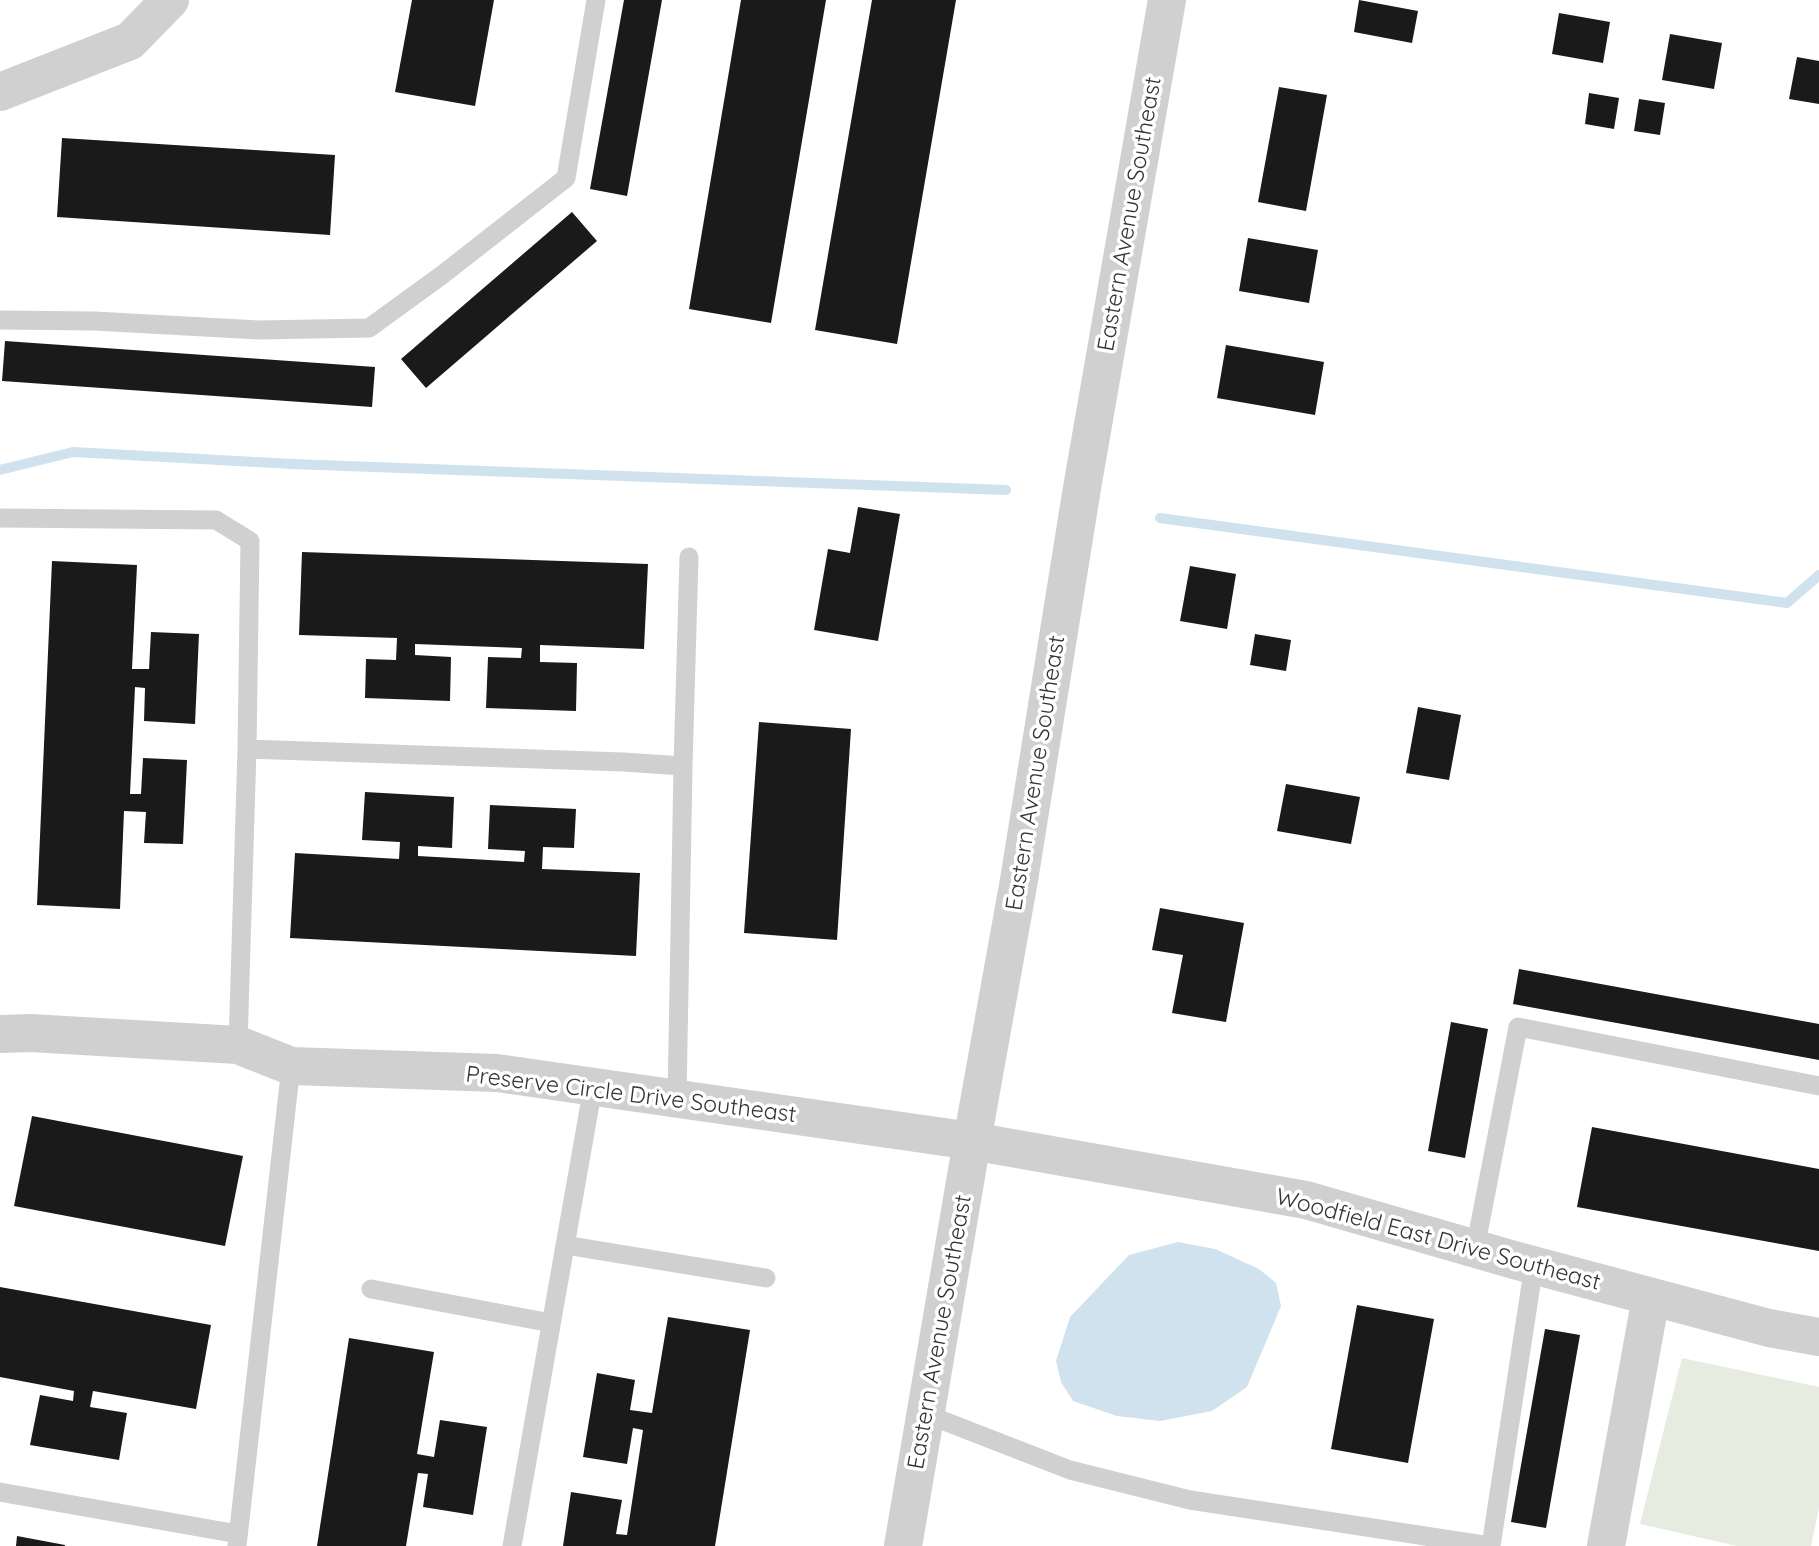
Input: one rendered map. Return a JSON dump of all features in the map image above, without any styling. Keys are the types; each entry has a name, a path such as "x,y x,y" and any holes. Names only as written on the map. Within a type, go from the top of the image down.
{"street":[{"path":"0,92 130,41 170,0"},
{"name":"Eastern Avenue Southeast","path":"903,1546 1019,880 1082,488 1167,0"},
{"name":"Preserve Circle Drive Southeast","path":"0,1034 30,1033 238,1045 291,1066 497,1073 972,1141"},
{"name":"Woodfield East Drive Southeast","path":"972,1141 1306,1200 1651,1297 1769,1328 1819,1337"},
{"path":"1606,1546 1651,1297"}],"lane":[{"path":"0,320 94,321 259,330 369,328 566,178 596,0"},
{"path":"0,519 216,520 250,541 238,1045"},
{"path":"677,1099 689,557"},
{"path":"247,749 683,766"},
{"path":"1475,1249 1518,1027 1819,1086"},
{"path":"0,1492 237,1540 291,1066"},
{"path":"512,1546 593,1087"},
{"path":"565,1245 766,1278"},
{"path":"926,1414 1070,1470 1190,1500 1490,1546 1534,1265"},
{"path":"371,1289 551,1323"}],"shaded area":[{"path":"1682,1358 1819,1387 1819,1508 1811,1546 1737,1546 1640,1524"}],"water":[{"path":"1178,1242 1215,1249 1259,1269 1276,1283 1281,1306 1247,1387 1212,1411 1160,1421 1117,1416 1073,1401 1061,1382 1056,1361 1070,1317 1129,1255"}],"building":[{"path":"412,0 494,0 475,106 395,92"},
{"path":"624,0 662,0 627,196 590,189"},
{"path":"741,0 826,0 771,323 689,309"},
{"path":"872,0 956,0 897,344 815,330"},
{"path":"1359,0 1418,11 1412,43 1354,32"},
{"path":"1559,13 1610,22 1603,63 1552,54"},
{"path":"1670,34 1722,43 1714,89 1662,80"},
{"path":"1797,57 1819,61 1819,104 1789,99"},
{"path":"1279,87 1327,95 1306,211 1258,202"},
{"path":"1589,93 1619,98 1614,129 1585,124"},
{"path":"1639,99 1665,103 1660,135 1634,131"},
{"path":"62,138 335,155 330,235 57,217"},
{"path":"572,212 597,241 426,388 401,359"},
{"path":"1248,238 1318,250 1309,303 1239,291"},
{"path":"5,341 375,367 372,407 2,381"},
{"path":"1226,345 1324,362 1315,415 1217,398"},
{"path":"858,507 900,514 878,641 814,630 828,549 850,553"},
{"path":"302,552 648,564 644,649 540,645 540,662 577,663 576,711 486,708 488,657 521,658 522,648 415,644 415,655 451,657 450,701 365,698 366,659 396,660 397,638 299,635"},
{"path":"52,561 137,565 132,669 149,669 151,632 199,634 195,724 144,721 145,688 135,687 130,794 141,794 143,758 187,760 183,844 144,843 146,812 124,811 120,909 37,905"},
{"path":"1190,566 1236,574 1227,629 1180,621"},
{"path":"1255,634 1291,640 1286,671 1250,665"},
{"path":"1418,707 1461,715 1449,780 1406,773"},
{"path":"759,722 851,729 837,940 744,933"},
{"path":"1286,784 1360,797 1351,844 1277,831"},
{"path":"365,792 454,797 452,848 418,846 418,856 524,862 525,851 488,849 490,805 576,809 574,848 543,847 542,869 640,873 636,956 290,938 295,853 399,859 400,842 362,840"},
{"path":"1160,908 1244,923 1226,1022 1172,1013 1183,955 1152,950"},
{"path":"1519,969 1819,1024 1819,1060 1513,1004"},
{"path":"1451,1022 1488,1029 1465,1158 1428,1151"},
{"path":"32,1116 243,1156 225,1246 14,1206"},
{"path":"1592,1127 1819,1169 1819,1251 1577,1207"},
{"path":"0,1287 211,1325 196,1409 93,1391 90,1407 127,1413 119,1460 30,1445 40,1395 73,1401 74,1391 0,1377"},
{"path":"1357,1305 1434,1319 1408,1463 1331,1449"},
{"path":"668,1317 750,1330 715,1546 563,1546 571,1492 622,1500 616,1534 627,1535 643,1430 633,1428 627,1464 583,1457 597,1373 635,1380 630,1410 652,1413"},
{"path":"1545,1329 1580,1335 1546,1528 1511,1522"},
{"path":"349,1338 434,1352 417,1454 434,1457 440,1420 487,1427 473,1515 423,1507 428,1474 418,1473 406,1546 317,1546"},
{"path":"17,1536 65,1545 65,1546 16,1546"}],"waterway":[{"path":"0,470 73,452 292,464 1006,490"},
{"path":"1160,518 1787,603 1819,575"}]}
